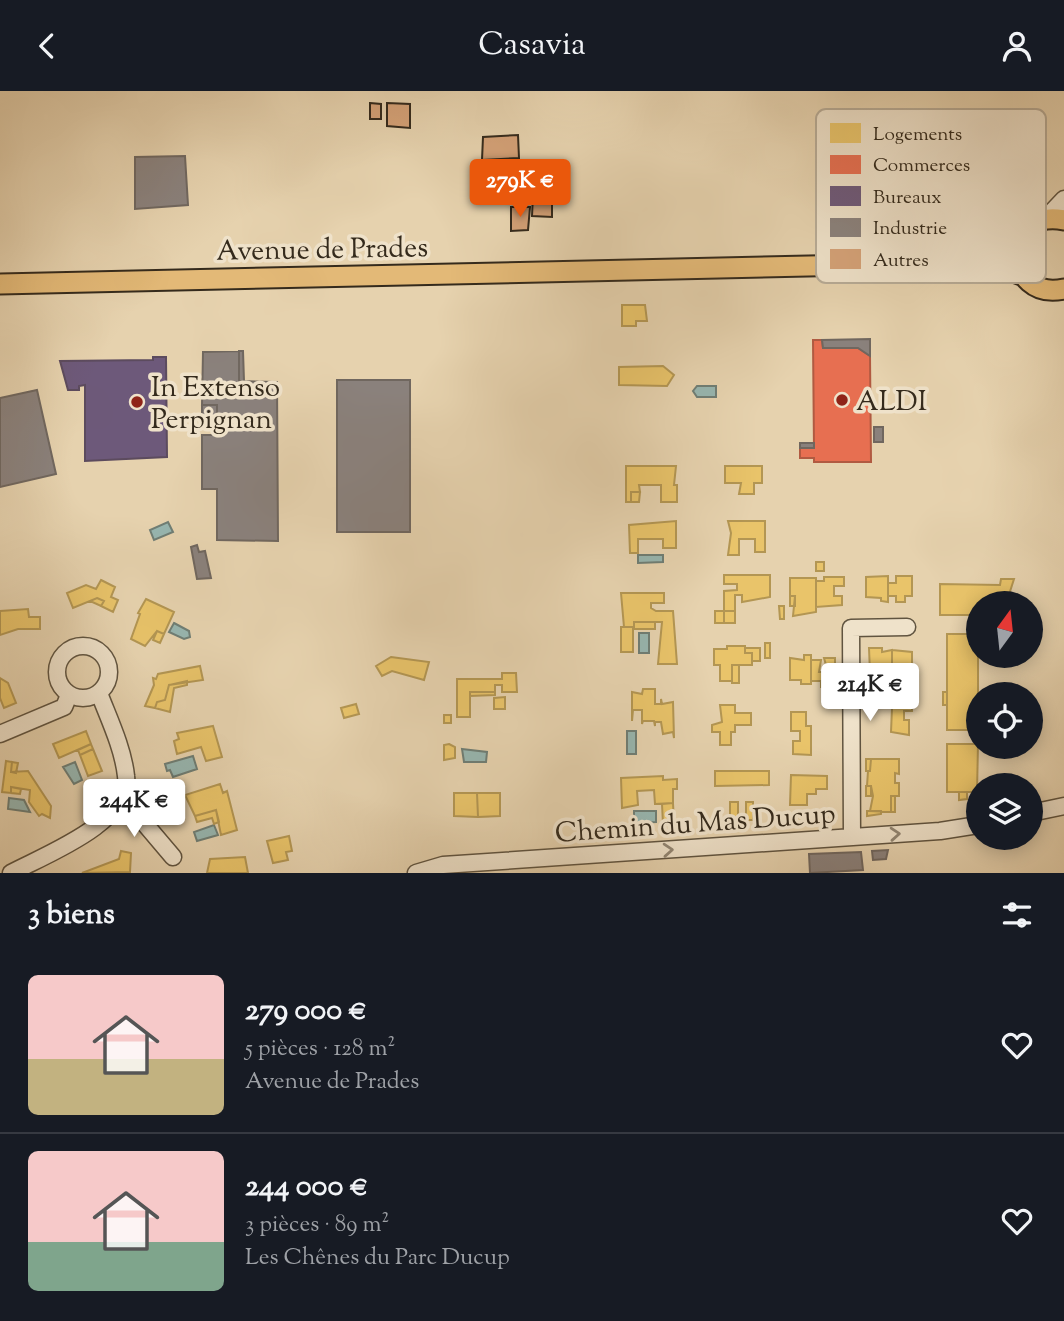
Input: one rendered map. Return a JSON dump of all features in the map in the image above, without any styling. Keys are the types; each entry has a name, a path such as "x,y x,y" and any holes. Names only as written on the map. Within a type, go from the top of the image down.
{"main road":[{"name":"Avenue de Prades","path":"772,265 816,261"},
{"name":"Avenue de Prades","path":"0,284 816,265"},
{"name":"Avenue de Prades","path":"1034,283 1043,289 1064,289"}],"street":[{"path":"1054,219 1064,199"},
{"path":"852,837 851,628 907,627"},
{"path":"77,646 95,649 107,661 108,679 99,693 84,699 69,695 62,689 56,672 62,656 77,646"},
{"path":"11,873 93,829 116,811 123,798 127,778 99,693"},
{"path":"0,734 64,707 69,695"},
{"path":"123,798 173,857"},
{"path":"1043,810 1064,806"},
{"name":"Chemin du Mas Ducup","path":"416,873 443,865 503,867 966,828"}],"water":[{"path":"697,386 716,386 716,397 697,397 693,391"},
{"path":"168,522 173,532 154,540 150,530"},
{"path":"638,555 663,555 663,562 638,563"},
{"path":"174,623 189,631 190,637 184,639 169,632"},
{"path":"639,633 649,633 649,653 639,653"},
{"path":"627,731 636,731 636,754 627,754"},
{"path":"462,749 487,752 486,762 464,762"},
{"path":"193,756 197,769 173,777 170,770 167,771 165,764"},
{"path":"75,762 82,780 74,784 63,767"},
{"path":"9,798 24,800 30,812 8,809"},
{"path":"634,811 656,811 656,822 634,823"},
{"path":"214,825 218,835 197,841 194,832"}],"building: Logements":[{"path":"622,305 645,305 647,321 636,321 636,326 622,326"},
{"path":"663,366 674,375 667,386 619,385 619,367"},
{"path":"626,466 676,466 674,485 677,485 677,502 661,502 661,485 639,485 640,492 631,492 631,502 626,502"},
{"path":"725,466 762,466 762,483 754,483 754,494 739,494 741,483 725,483"},
{"path":"631,492 640,492 639,502 631,502"},
{"path":"676,521 676,548 663,548 663,539 638,539 638,553 630,553 629,525"},
{"path":"728,521 765,521 765,552 755,552 755,539 739,539 739,555 728,555 731,533"},
{"path":"816,562 824,562 824,571 816,571"},
{"path":"724,575 770,575 770,597 742,602 742,595 735,595 735,611 724,611 724,591 737,590 737,584 724,584"},
{"path":"888,576 888,602 881,601 881,598 866,597 866,577"},
{"path":"896,576 912,576 912,596 905,596 905,602 896,602 896,596 888,596 888,583 896,583"},
{"path":"824,577 844,577 844,586 834,586 834,596 842,596 842,605 816,607 816,581 824,581"},
{"path":"790,578 816,578 816,612 793,616 795,596 790,596"},
{"path":"1001,579 1014,579 1010,591 966,591 966,615 940,615 940,584 1000,585"},
{"path":"101,580 115,587 111,597 118,600 113,612 101,606 104,601 97,598 73,608 67,593 86,585 96,589"},
{"path":"621,593 664,593 664,603 651,603 651,608 656,611 673,611 677,664 658,664 662,622 634,622 634,627 624,627"},
{"path":"790,596 795,596 795,606 790,606"},
{"path":"97,598 104,601 101,606 90,601"},
{"path":"146,599 174,612 164,634 157,631 145,646 131,639 140,614 138,613"},
{"path":"779,606 784,606 784,619 780,619"},
{"path":"28,609 29,617 40,617 40,629 18,629 0,635 0,611"},
{"path":"715,611 724,611 724,623 715,623"},
{"path":"724,611 735,611 735,623 724,623"},
{"path":"634,622 655,622 655,629 634,629"},
{"path":"621,627 633,627 633,652 621,652"},
{"path":"157,631 164,634 160,643 153,640"},
{"path":"947,634 966,634 966,669 978,669 978,682 966,682 966,730 947,730"},
{"path":"765,643 770,643 770,658 765,658"},
{"path":"727,646 745,646 745,653 752,653 752,665 732,665 732,681 720,681 720,665 714,665 714,649 727,649"},
{"path":"745,648 760,648 760,661 752,661 752,653 745,653"},
{"path":"869,648 882,648 882,652 892,650 892,678 870,673"},
{"path":"892,650 912,652 912,673 892,678"},
{"path":"804,655 811,655 811,684 790,680 790,658 804,660"},
{"path":"391,657 429,662 424,680 392,671 382,676 376,666"},
{"path":"824,658 835,658 835,687 821,687 821,681 811,681 811,660 821,660 819,672 828,672"},
{"path":"732,665 739,665 739,683 732,683"},
{"path":"200,666 203,680 169,685 165,700 157,702 155,708 145,706 154,685 153,678 156,679 158,674"},
{"path":"502,673 516,673 517,692 502,692 502,685 495,685 495,692 470,692 470,717 457,717 457,679 502,679"},
{"path":"0,678 8,683 16,703 4,708 0,698"},
{"path":"187,681 187,685 174,688 170,712 155,708 157,702 165,700 169,685"},
{"path":"643,689 655,689 655,704 661,704 661,699 662,704 673,702 674,738 673,732 663,734 661,722 655,722 655,726 654,721 643,721 642,724 642,710 633,710 632,721 632,692 642,694"},
{"path":"470,692 495,692 495,695 470,696"},
{"path":"943,692 947,692 947,705 943,705"},
{"path":"505,697 505,709 494,709 494,698"},
{"path":"902,699 912,699 912,711 904,711 904,720 909,720 909,735 891,732 892,708 902,708"},
{"path":"356,704 359,714 344,718 341,708"},
{"path":"720,705 735,705 735,713 751,713 751,725 735,725 735,732 731,732 731,745 720,745 720,732 712,732 712,725 722,722"},
{"path":"791,712 806,712 806,726 811,726 811,755 793,754 793,741 800,741 800,731 791,731"},
{"path":"444,715 451,715 451,723 444,723"},
{"path":"213,726 222,757 206,761 201,747 177,754 174,741 179,739 177,733"},
{"path":"86,731 91,744 59,758 53,744"},
{"path":"91,744 93,749 80,755 78,750"},
{"path":"947,744 966,744 966,759 978,759 977,773 966,773 966,792 947,792"},
{"path":"444,745 455,747 455,758 444,760"},
{"path":"93,749 102,771 88,776 80,755"},
{"path":"866,759 871,759 870,771 866,771"},
{"path":"871,759 899,759 899,774 895,773 895,783 899,783 899,796 891,796 891,812 870,811 873,796 871,786 867,786"},
{"path":"6,761 12,762 11,772 28,771 51,806 50,818 42,814 39,816 29,802 30,790 11,787 11,793 2,792"},
{"path":"12,762 18,763 16,773 11,772"},
{"path":"715,771 769,771 769,785 715,786"},
{"path":"791,775 827,776 827,789 816,789 816,794 807,794 807,805 790,805"},
{"path":"663,776 663,780 677,779 677,789 673,789 673,803 655,804 654,790 637,791 638,805 622,808 621,778"},
{"path":"220,784 223,793 227,791 237,830 221,835 216,810 195,816 185,795"},
{"path":"866,786 871,786 871,796 866,796"},
{"path":"11,787 21,789 20,794 11,793"},
{"path":"959,792 966,792 966,799 959,800"},
{"path":"454,793 477,793 478,817 454,816"},
{"path":"477,793 500,793 500,816 478,817"},
{"path":"891,796 895,796 895,812 891,812"},
{"path":"730,802 738,802 738,820 730,820"},
{"path":"746,802 753,802 753,820 746,820"},
{"path":"673,803 674,823 663,824 662,804"},
{"path":"216,810 219,822 214,824 212,818 197,822 195,816"},
{"path":"867,811 881,811 881,814 867,816"},
{"path":"289,836 292,851 286,852 288,860 273,863 267,841"},
{"path":"121,851 131,853 130,872 82,873 119,859"},
{"path":"245,857 248,873 207,873 210,859"}],"building: Commerces":[{"name":"ALDI","path":"813,340 822,340 823,348 858,348 870,356 871,462 814,462 814,458 800,458 800,448 814,448"}],"building: Bureaux":[{"path":"153,357 166,357 167,457 85,461 85,385 79,386 79,390 68,390 60,361 153,360"}],"building: Industrie":[{"path":"185,156 188,205 135,209 135,157"},
{"path":"870,339 870,356 858,348 823,348 822,340"},
{"path":"239,351 243,351 244,381 239,381"},
{"path":"239,351 239,381 277,382 278,541 217,540 217,489 202,489 202,435 217,435 217,405 202,405 203,352"},
{"path":"337,380 410,380 410,532 337,532"},
{"path":"37,390 56,474 0,487 0,398"},
{"path":"202,405 217,405 217,428 202,428"},
{"path":"874,427 883,427 883,442 874,442"},
{"path":"800,443 814,443 814,448 800,448"},
{"path":"197,545 199,552 205,551 211,578 197,579 191,547"},
{"path":"888,850 886,859 873,860 872,851"},
{"path":"861,852 863,870 810,873 809,854"}],"building: Autres":[{"path":"370,103 381,104 381,119 370,119"},
{"path":"387,103 410,104 410,128 387,126"},
{"path":"518,135 519,158 482,160 483,137"},
{"path":"533,195 552,196 552,217 532,216"},
{"path":"511,207 530,207 528,230 511,231"}],"place":[{"name":"ALDI","path":"842,400"},
{"name":"In Extenso Perpignan","path":"137,402"}]}
